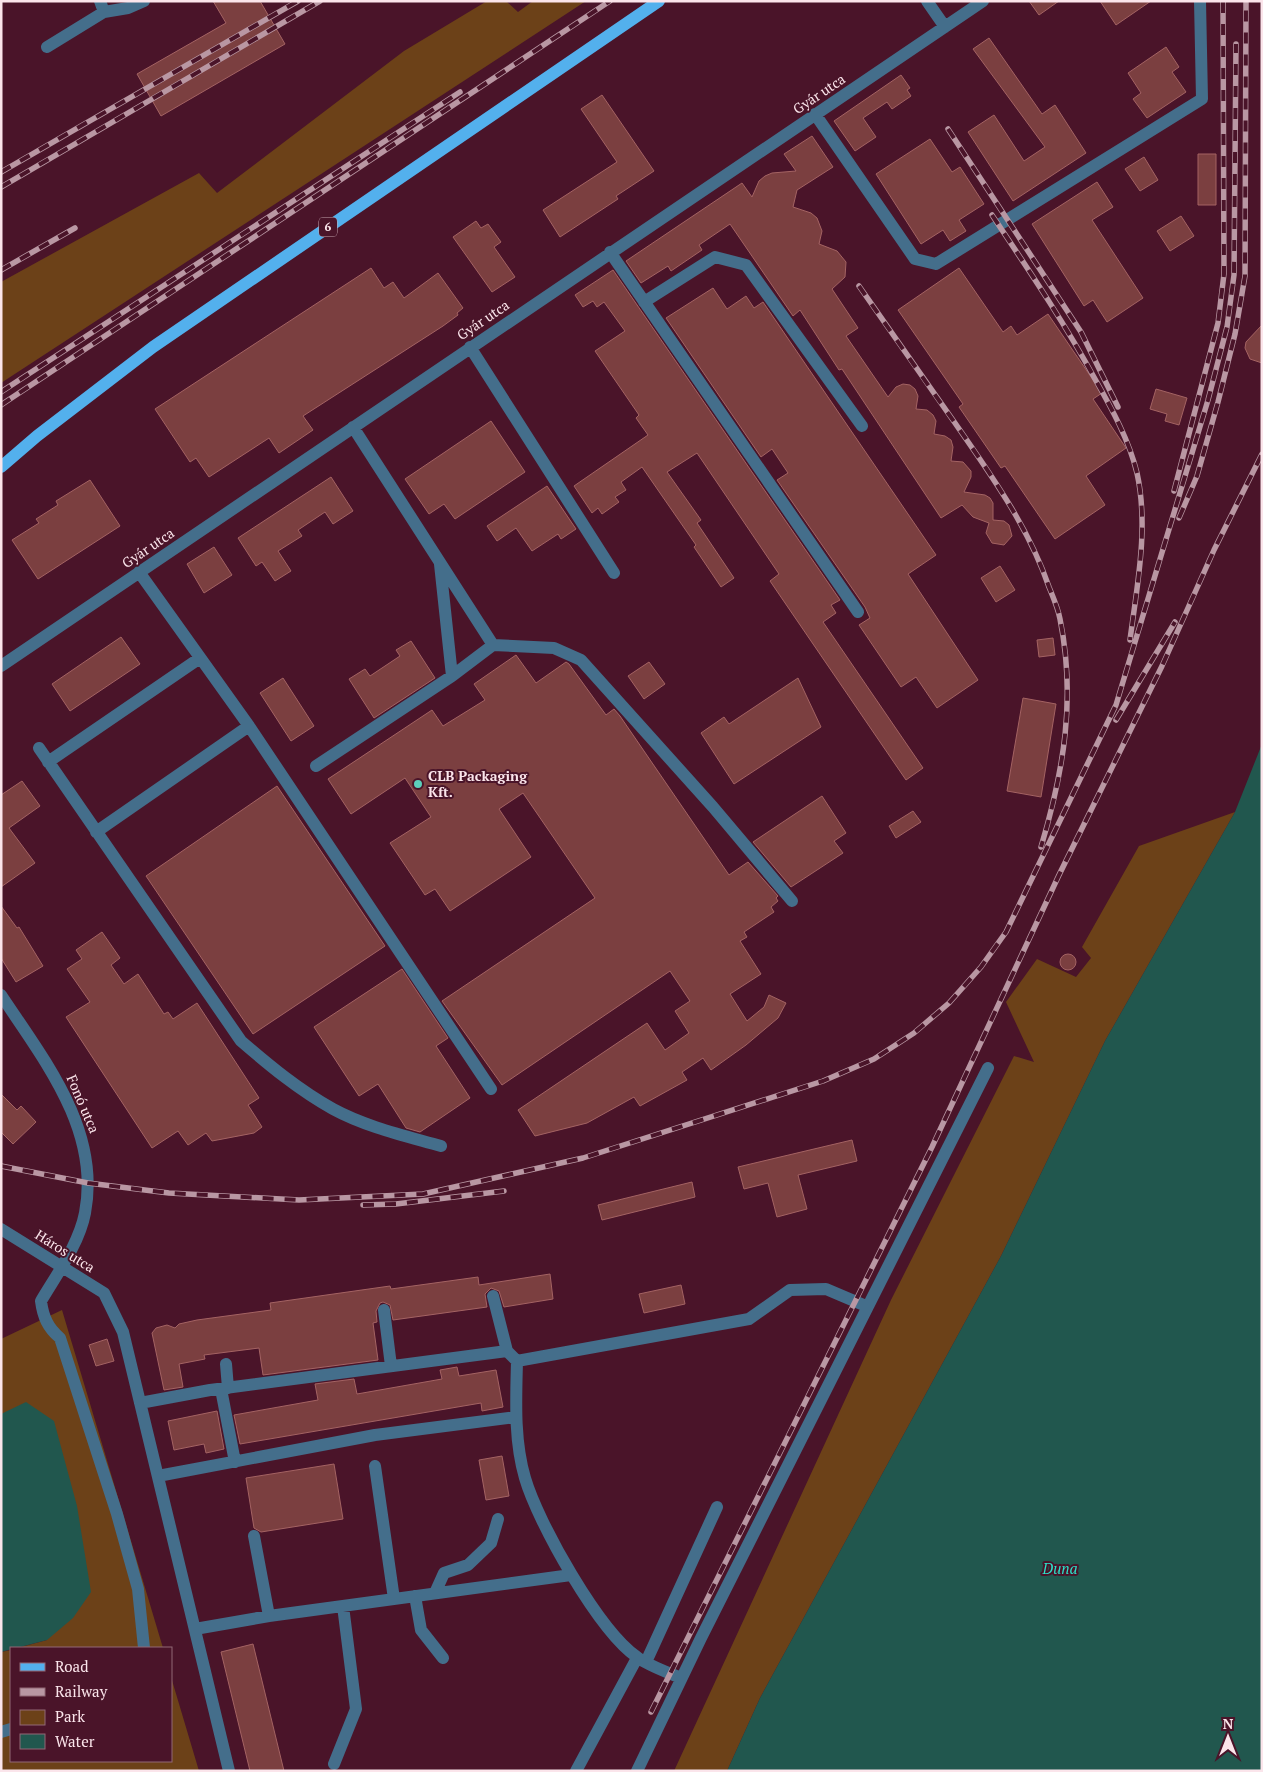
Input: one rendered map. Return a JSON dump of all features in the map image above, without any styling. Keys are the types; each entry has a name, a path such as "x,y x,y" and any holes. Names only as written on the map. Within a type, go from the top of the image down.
{"main road":[{"name":"6","path":"1,467 37,436 153,347 659,1"}],"street":[{"path":"47,47 102,7 128,8 144,1"},
{"path":"927,1 945,27"},
{"name":"Gyár utca","path":"1,666 983,1"},
{"path":"815,114 915,259 936,264 1202,99 1200,1"},
{"path":"610,252 858,612"},
{"path":"644,302 715,257 746,266 862,426"},
{"path":"470,347 614,573"},
{"path":"353,427 493,645"},
{"path":"440,561 452,676"},
{"path":"139,572 249,726 491,1089"},
{"path":"316,766 452,676 493,645 554,648 580,660 713,807 792,901"},
{"path":"48,762 200,658"},
{"path":"96,832 249,726"},
{"path":"38,748 241,1041 280,1075 334,1109 394,1132 441,1146"},
{"name":"Fonó utca","path":"1,995 56,1077 72,1111 86,1153 88,1183 85,1213 76,1240 41,1301 42,1311 49,1329 60,1338 117,1514 138,1589 144,1647"},
{"path":"637,1771 681,1678 866,1306 988,1068"},
{"name":"Háros utca","path":"1,1229 104,1293 123,1332 140,1404"},
{"path":"517,1361 749,1319 790,1290 826,1289 866,1306"},
{"path":"493,1296 507,1351 517,1361 516,1417 525,1477 533,1500 572,1575 620,1643 642,1660 681,1678"},
{"path":"384,1310 391,1366"},
{"path":"230,1771 140,1404 225,1388 507,1351"},
{"path":"226,1364 225,1388 235,1462"},
{"path":"158,1476 375,1435 479,1420 516,1417"},
{"path":"375,1466 394,1599"},
{"path":"576,1771 642,1660 716,1507"},
{"path":"435,1593 444,1573 468,1565 491,1543 498,1519"},
{"path":"254,1536 269,1616"},
{"path":"195,1629 269,1616 572,1575"},
{"path":"415,1596 421,1630 443,1658"},
{"path":"334,1764 356,1709 343,1606"},
{"path":"584,1756 585,1771"}],"green space":[{"path":"487,1 506,1 518,12 533,1 586,1 1,383 1,282 199,173 217,193 404,51"},
{"path":"1235,812 1105,1041 1001,1256 760,1698 727,1771 674,1771 891,1300 1014,1056 1034,1062 1006,1002 1037,959 1076,977 1091,958 1082,947 1139,846"},
{"path":"62,1310 163,1647 21,1647 47,1640 1,1414 1,1339"},
{"path":"10,1650 10,1762 172,1762 172,1680 199,1771 1,1771 1,1652"}],"water":[{"name":"Duna","path":"1262,744 1262,1771 727,1771 760,1698 1001,1256 1105,1041 1235,812"},
{"path":"26,1402 54,1421 77,1506 91,1592 73,1618 47,1640 20,1647 10,1647 10,1650 1,1652 1,1414"}],"building":[{"path":"213,1 260,1 285,44 161,116 137,74 226,23"},
{"path":"1029,1 1059,1 1039,15"},
{"path":"1100,1 1151,1 1116,25"},
{"path":"989,38 1042,114 1055,105 1086,153 1013,201 968,132 994,115 1024,161 1045,147 973,49"},
{"path":"1166,47 1179,67 1172,72 1186,92 1147,118 1133,99 1141,93 1128,73"},
{"path":"901,75 910,88 907,90 911,96 892,109 887,102 863,118 876,137 855,151 834,121"},
{"path":"602,95 654,171 616,196 618,199 560,237 543,210 617,162 581,109"},
{"path":"812,136 833,167 797,190 793,207 811,213 817,218 822,231 819,244 837,251 846,262 845,277 832,289 858,328 846,336 888,397 896,387 903,384 910,385 915,389 918,396 916,409 927,410 933,415 936,421 934,434 945,436 951,440 953,447 951,461 963,462 971,471 971,477 964,492 985,495 990,498 993,503 993,520 1004,521 1009,525 1012,536 1004,545 992,543 986,533 989,523 973,517 962,505 941,518 842,369 839,370 800,310 793,316 730,224 699,245 702,250 671,271 668,266 641,283 626,261 742,183 752,197 759,181 765,176 772,173 796,171 784,154"},
{"path":"930,139 952,172 960,167 984,204 959,220 966,231 950,241 943,230 921,244 876,174"},
{"path":"1198,154 1216,154 1216,205 1198,205"},
{"path":"1144,157 1158,180 1140,191 1125,169"},
{"path":"1097,182 1113,207 1092,220 1143,298 1107,322 1093,300 1084,306 1032,224"},
{"path":"1181,216 1194,236 1170,251 1157,231"},
{"path":"476,221 481,228 488,224 501,242 494,247 515,277 492,292 453,237"},
{"path":"371,268 384,288 393,282 404,298 438,273 463,308 457,313 458,315 443,326 303,416 313,430 279,453 269,438 209,477 196,458 190,462 155,409"},
{"path":"959,268 1003,332 1011,326 1017,335 1048,314 1102,393 1093,399 1126,448 1086,476 1105,505 1055,539 1005,466 1001,468 959,407 963,404 898,310"},
{"path":"613,270 840,600 831,605 836,613 823,622 923,768 906,780 770,581 779,574 697,453 667,472 701,520 697,523 734,578 721,587 694,547 696,545 642,467 621,482 626,490 615,497 619,502 602,514 598,508 592,513 574,486 648,435 636,418 639,415 595,351 625,331 604,302 597,307 593,301 583,307 575,295"},
{"path":"713,288 727,309 746,296 754,308 763,302 936,555 908,574 978,680 937,708 916,677 901,687 859,625 870,618 865,607 777,480 788,473 772,449 761,457 666,318"},
{"path":"1262,325 1262,363 1250,359 1245,348 1246,342"},
{"path":"1156,389 1187,398 1179,425 1165,421 1167,414 1150,409"},
{"path":"491,421 525,472 455,519 444,504 429,514 405,479"},
{"path":"331,477 353,511 333,524 325,512 298,530 302,536 278,551 291,571 275,581 262,562 256,566 238,538"},
{"path":"90,480 120,526 38,579 12,540 39,523 36,519 58,505 56,501"},
{"path":"547,486 576,529 561,539 558,534 532,551 516,528 497,541 487,526"},
{"path":"214,547 232,575 204,593 187,564"},
{"path":"1000,566 1015,590 996,602 981,578"},
{"path":"121,637 140,664 70,711 52,684"},
{"path":"1053,638 1055,655 1039,657 1037,640"},
{"path":"411,641 435,678 374,718 349,679 365,669 370,676 400,656 396,650"},
{"path":"516,655 536,683 566,662 569,664 606,715 614,709 620,716 729,875 748,862 778,896 776,898 778,901 771,907 774,912 744,932 747,937 740,941 761,974 730,994 747,1021 764,1007 769,995 786,1003 778,1018 746,1045 711,1070 703,1058 682,1072 687,1080 640,1106 634,1097 587,1123 535,1136 518,1110 647,1023 665,1050 689,1033 675,1011 690,1001 670,971 502,1085 442,1001 595,898 523,793 499,809 531,857 450,911 435,889 425,895 390,843 431,817 405,778 351,814 328,779 432,710 443,726 485,700 474,684"},
{"path":"649,662 665,684 644,699 628,676"},
{"path":"283,678 314,726 291,741 260,693"},
{"path":"798,678 821,727 734,784 701,733 724,717 729,724"},
{"path":"1023,698 1056,704 1041,797 1007,791"},
{"path":"22,781 40,806 9,828 35,863 1,887 1,795"},
{"path":"277,786 385,946 253,1034 146,876"},
{"path":"822,796 846,833 834,841 843,853 791,887 753,842"},
{"path":"913,811 921,822 896,838 889,826"},
{"path":"1,906 17,928 19,927 43,966 16,982 1,958"},
{"path":"102,932 120,958 111,965 124,984 138,974 164,1014 168,1012 173,1019 197,1003 259,1098 248,1105 262,1127 254,1133 212,1141 206,1133 188,1145 178,1131 152,1148 66,1017 90,1002 67,969 82,959 76,950"},
{"path":"1065,954 1071,954 1076,959 1074,968 1065,970 1060,965 1060,959"},
{"path":"402,969 448,1038 436,1046 470,1098 420,1132 406,1128 378,1084 359,1096 314,1027"},
{"path":"1,1094 17,1110 21,1106 36,1122 13,1144 1,1132"},
{"path":"852,1140 857,1161 798,1175 807,1209 777,1217 768,1183 744,1189 738,1167"},
{"path":"692,1182 695,1197 602,1220 598,1205"},
{"path":"550,1274 553,1299 504,1307 499,1291 491,1288 485,1294 487,1307 393,1320 390,1305 383,1302 380,1303 376,1311 377,1322 373,1323 378,1360 263,1375 259,1348 204,1355 205,1359 179,1364 183,1387 164,1390 152,1333 156,1328 167,1325 175,1328 179,1324 197,1320 271,1310 270,1303 390,1286 391,1289 478,1277 479,1285"},
{"path":"681,1285 685,1304 644,1313 639,1294"},
{"path":"107,1339 114,1361 96,1366 89,1345"},
{"path":"457,1367 459,1376 496,1370 503,1407 482,1411 481,1403 240,1444 234,1415 318,1400 315,1384 354,1379 357,1394 442,1379 440,1370"},
{"path":"217,1411 224,1449 206,1453 204,1444 174,1450 168,1421"},
{"path":"502,1456 509,1496 486,1500 479,1460"},
{"path":"334,1464 343,1519 261,1532 254,1528 246,1478"},
{"path":"253,1644 284,1771 250,1771 221,1652"}],"railway":[{"path":"1,172 298,1"},
{"path":"1,187 320,1"},
{"path":"1,405 610,1"},
{"path":"1174,491 1218,323 1224,274 1223,1"},
{"path":"1179,518 1197,476 1218,402 1235,334 1245,276 1246,1"},
{"path":"1,1166 88,1183 169,1193 299,1200 423,1194 583,1158 823,1081 874,1059 914,1033 949,1003 981,967 1006,932 1116,705 1208,400 1227,327 1234,275 1236,44"},
{"path":"1,392 460,92"},
{"path":"948,129 1081,332 1118,407"},
{"path":"992,215 1071,337 1108,402 1134,461 1140,493 1142,535 1130,640"},
{"path":"1,270 75,228"},
{"path":"859,286 969,442 1008,502 1031,543 1057,607 1065,648 1067,706 1065,734 1056,790 1041,847"},
{"path":"651,1712 932,1147 1059,875 1162,666 1214,550 1262,454"},
{"path":"1116,720 1175,622"},
{"path":"363,1205 396,1204 504,1191"}],"place":[{"name":"CLB Packaging Kft.","path":"418,784"}]}
